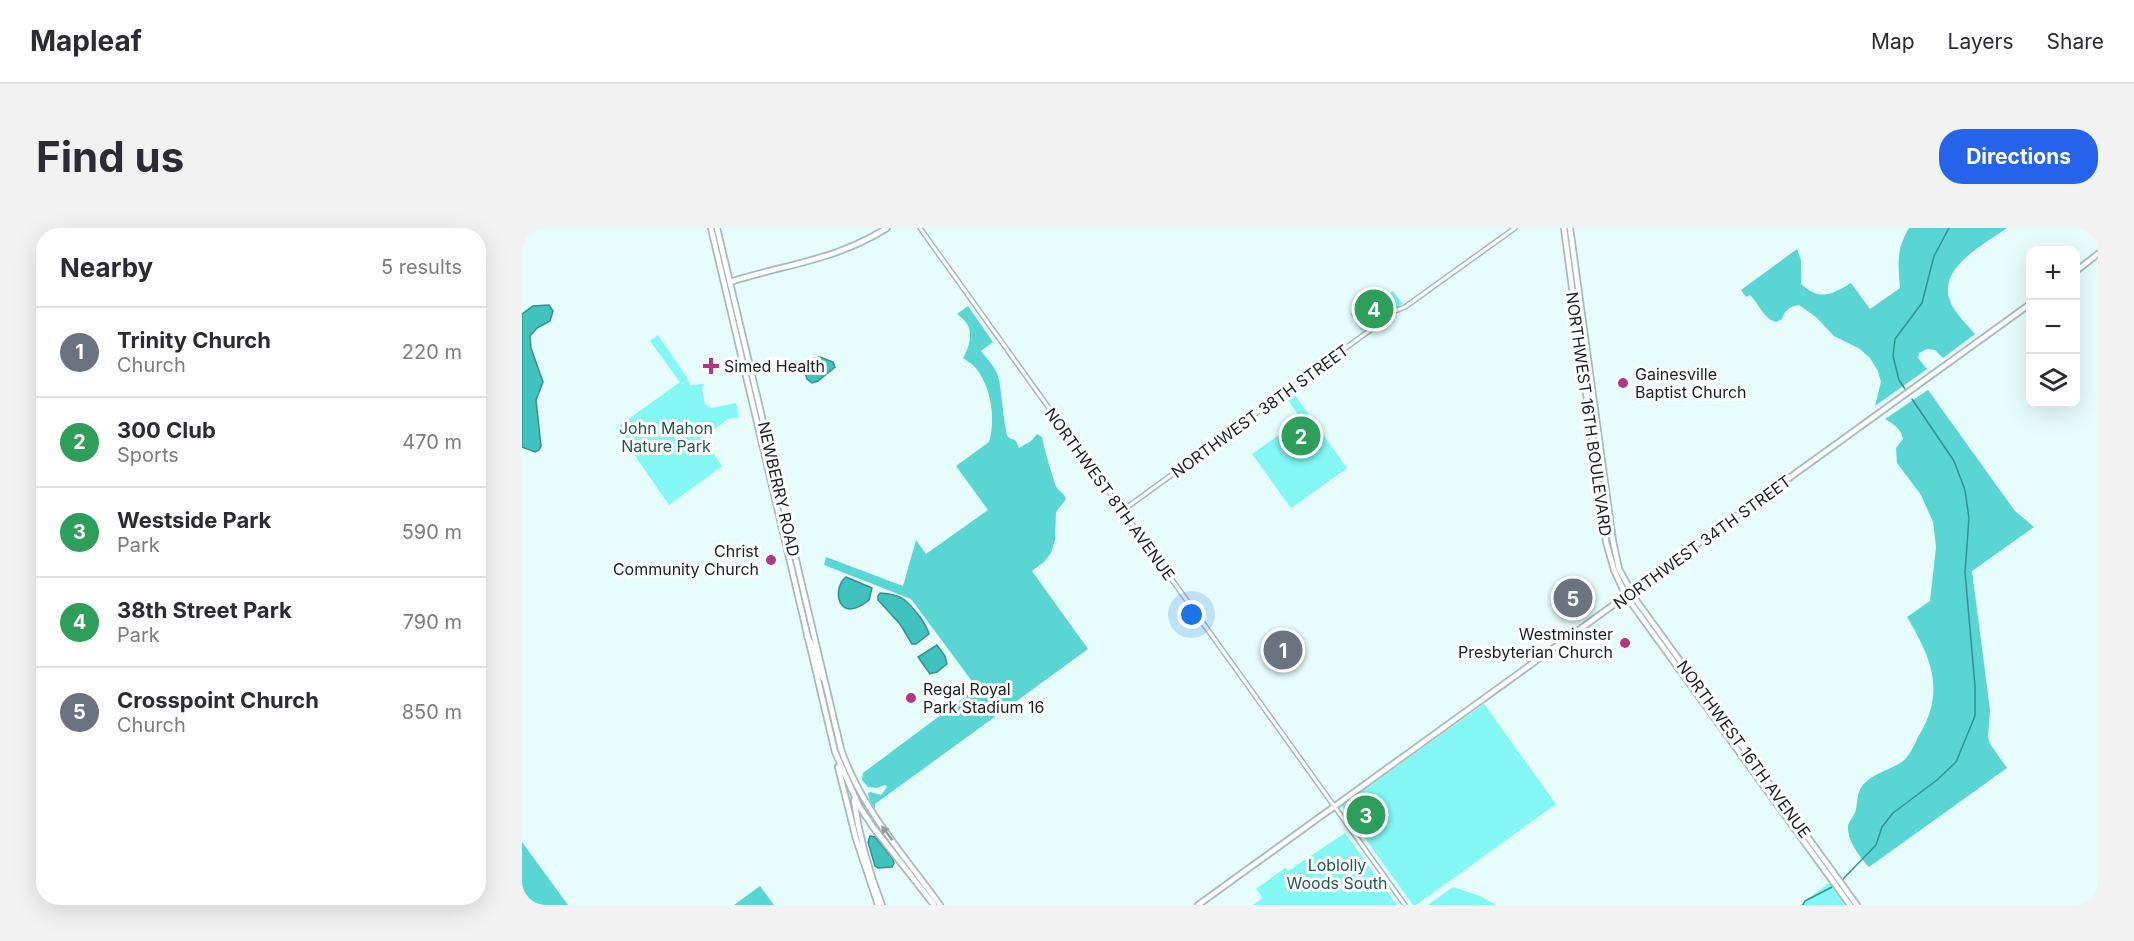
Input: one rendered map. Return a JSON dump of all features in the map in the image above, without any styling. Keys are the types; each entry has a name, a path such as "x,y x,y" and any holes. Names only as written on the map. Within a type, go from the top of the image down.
{"highway":[{"path":"807,636 823,678"}],"main road":[{"name":"NEWBERRY ROAD","path":"711,228 727,283 765,443 835,752"},
{"name":"NEWBERRY ROAD","path":"717,228 727,283"},
{"path":"727,283 830,256 887,228"},
{"name":"NORTHWEST 16TH BOULEVARD","path":"1564,228 1606,542 1614,570 1629,594"},
{"name":"NORTHWEST 16TH BOULEVARD","path":"1570,228 1612,541 1619,569 1629,594"},
{"path":"2080,268 2098,254"},
{"name":"NORTHWEST 34TH STREET","path":"1198,905 2026,308"},
{"name":"NEWBERRY ROAD","path":"765,443 807,636"},
{"name":"NORTHWEST 16TH AVENUE","path":"1629,594 1823,863 1857,905"},
{"path":"823,678 841,749 857,787 875,816 940,905"},
{"path":"835,752 854,796 873,827 934,905"},
{"path":"835,752 863,860 878,905"},
{"path":"848,768 858,825 882,905"},
{"path":"863,860 871,873"},
{"name":"NORTHWEST 16TH AVENUE","path":"1823,863 1850,905"}],"street":[{"name":"NORTHWEST 8TH AVENUE","path":"920,228 1405,905"},
{"name":"NORTHWEST 38TH STREET","path":"1122,511 1380,323 1390,313 1404,307 1515,228"}],"green space":[{"path":"1393,291 1403,304 1386,312 1362,331 1350,314 1376,296 1382,299"},
{"name":"John Mahon Nature Park","path":"658,335 690,385 704,384 702,389 705,404 711,408 736,403 739,417 728,419 703,438 722,466 669,505 616,428 680,382 650,341"},
{"path":"1295,395 1347,468 1291,508 1252,454 1301,419 1288,400"},
{"path":"1484,704 1556,804 1413,905 1342,806"},
{"name":"Loblolly Woods South","path":"1345,833 1397,905 1253,905 1263,898 1256,889 1285,868 1288,871"},
{"path":"1829,883 1845,905 1800,905"},
{"path":"1453,887 1480,896 1496,905 1428,905"}],"shaded area":[{"path":"1909,228 2007,228 1962,261 1954,271 1949,283 1948,295 1954,309 1975,334 1943,358 1935,350 1927,349 1919,353 1918,358 1927,369 1875,406 1881,382 1878,371 1870,358 1860,349 1834,336 1816,317 1799,305 1788,309 1782,319 1776,322 1765,315 1750,295 1746,297 1741,290 1797,249 1801,260 1801,284 1814,293 1826,294 1851,283 1870,309 1900,288 1900,250"},
{"path":"549,305 553,311 550,321 537,328 530,336 531,348 543,382 536,400 541,446 535,452 522,447 522,314 533,306"},
{"path":"968,306 993,342 981,351 998,376 1008,437 1016,441 1019,448 1031,441 1037,434 1042,437 1057,488 1066,499 1056,512 1055,540 1051,553 1032,571 1088,649 875,804 875,809 868,793 881,795 887,787 885,785 877,788 868,787 862,780 863,773 977,688 911,599 824,565 826,557 903,586 916,540 926,554 988,510 956,466 989,442 992,423 991,403 985,383 975,367 963,358 970,334 967,324 957,314"},
{"path":"820,357 833,362 835,367 812,383 807,379 803,366 808,360"},
{"path":"1928,390 2015,511 2034,527 1972,571 1990,710 1988,737 1990,744 2007,768 1869,867 1855,848 1848,832 1860,790 1872,778 1907,757 1927,721 1932,705 1933,690 1929,662 1907,617 1930,601 1936,547 1933,522 1921,495 1897,463 1896,448 1903,439 1901,432 1885,419"},
{"path":"846,577 872,588 869,600 858,607 850,609 844,607 840,602 839,589"},
{"path":"880,593 894,595 907,602 920,617 929,634 916,644 912,644 900,624 878,600"},
{"path":"937,645 945,656 947,664 937,672 930,674 918,657"},
{"path":"870,836 875,837 893,859 892,867 878,868 875,866 868,842"},
{"path":"522,842 568,905 522,905"},
{"path":"760,886 774,905 734,905"}],"waterway":[{"path":"1905,389 1899,380 1893,356 1895,339 1922,303 1934,256 1949,228"},
{"path":"1843,879 1876,845 1882,827 1893,813 1937,780 1956,762 1975,716 1975,686 1965,572 1969,518 1965,490 1954,461 1912,399"},
{"path":"1803,905 1805,901 1832,887"}],"place":[{"name":"38th Street Park","path":"1374,309"},
{"name":"Simed Health","path":"711,366"},
{"name":"Gainesville Baptist Church","path":"1623,383"},
{"name":"300 Club","path":"1301,436"},
{"name":"Christ Community Church","path":"771,560"},
{"name":"Crosspoint Church","path":"1573,598"},
{"name":"Westminster Presbyterian Church","path":"1625,643"},
{"name":"Trinity Church","path":"1283,650"},
{"name":"Regal Royal Park Stadium 16","path":"911,698"},
{"name":"Westside Park","path":"1366,815"}]}
